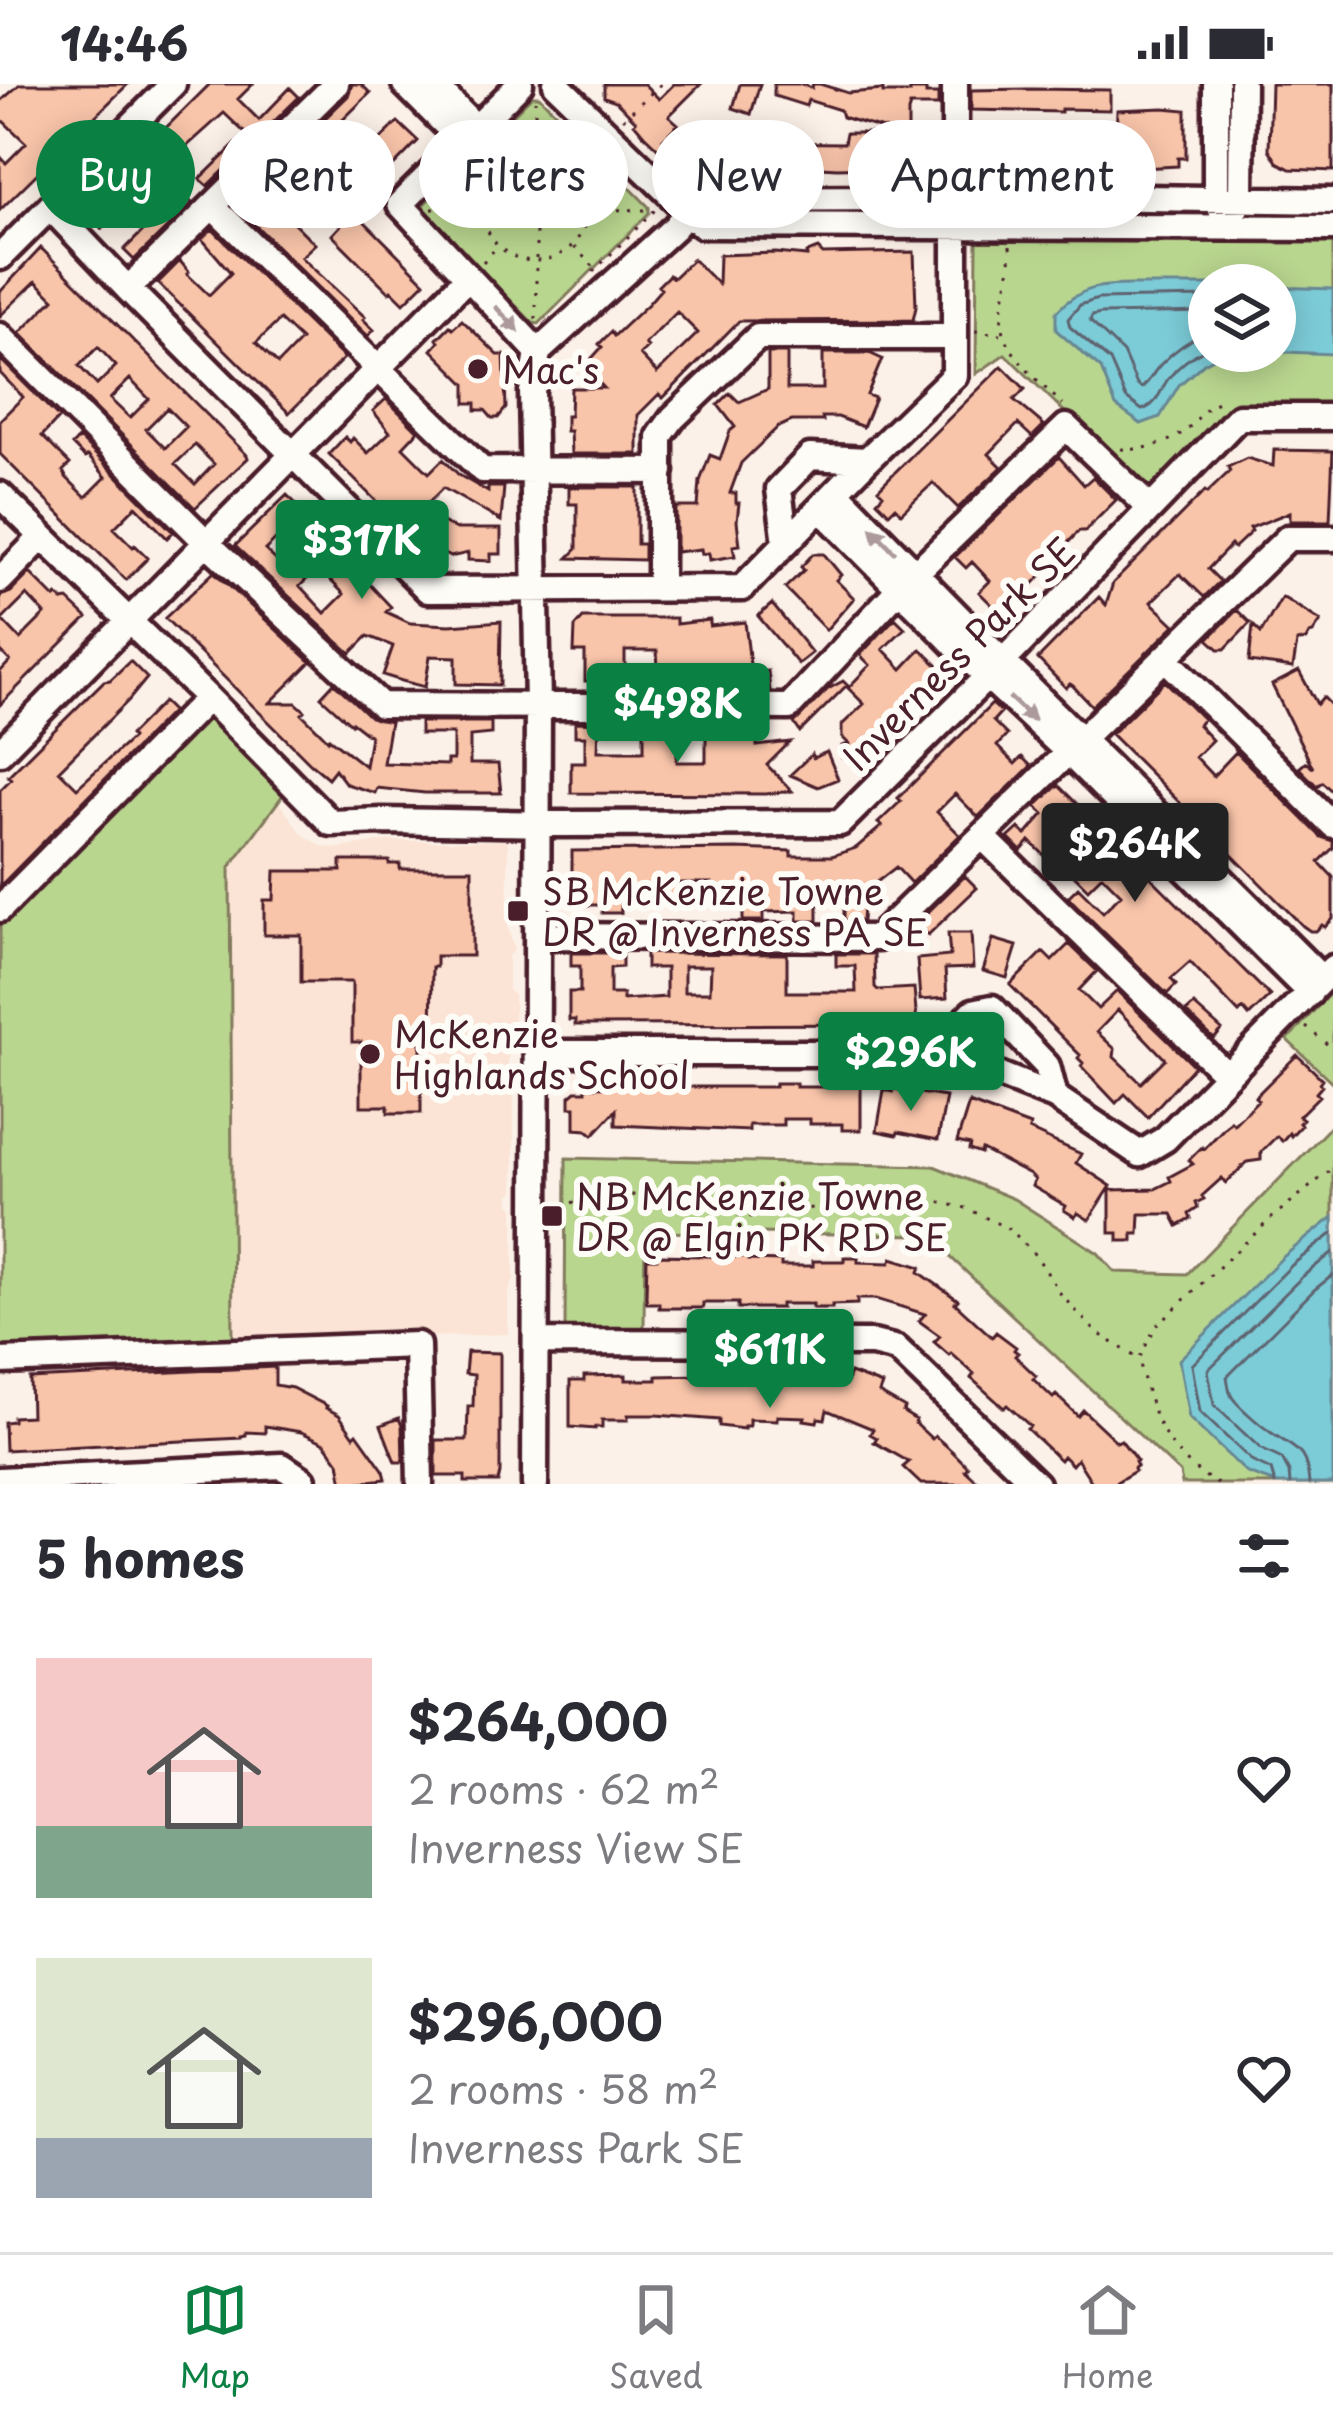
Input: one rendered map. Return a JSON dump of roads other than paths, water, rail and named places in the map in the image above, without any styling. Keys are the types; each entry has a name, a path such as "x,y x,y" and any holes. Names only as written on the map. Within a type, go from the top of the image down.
{"street":[{"path":"137,120 173,84"},
{"path":"128,289 336,84"},
{"path":"405,84 448,120"},
{"path":"433,84 458,120"},
{"path":"955,84 955,120"},
{"path":"1216,84 1228,197"},
{"path":"1227,226 1242,84"},
{"path":"496,120 537,86 652,182"},
{"path":"419,187 400,204 419,222"},
{"path":"1156,197 1333,201"},
{"path":"213,207 482,470 661,471"},
{"path":"0,257 36,221"},
{"path":"1156,226 1333,228"},
{"path":"70,228 428,590 742,588 955,375 961,333 955,228"},
{"path":"426,228 537,340"},
{"path":"535,1484 538,705 532,392 537,340 674,228"},
{"path":"0,752 473,272"},
{"path":"660,588 660,436 758,337 961,333"},
{"path":"0,336 381,706 788,707 907,581 1066,427 1150,508"},
{"name":"Inverness Park SE","path":"0,495 331,823 840,823 1239,417 1333,417"},
{"path":"786,542 779,489 794,473 810,458 867,460"},
{"path":"537,1053 931,1056 1055,1097 1140,1154 1165,1139 1314,988 828,500"},
{"path":"0,580 43,537"},
{"path":"538,936 878,938 1288,538 1333,538"},
{"path":"1165,658 1333,825"},
{"path":"0,909 208,698"},
{"path":"982,836 1227,1075"},
{"path":"931,1056 973,1012 992,1008 1047,1066 1055,1097"},
{"path":"536,1342 873,1343 897,1349 1036,1484"},
{"path":"0,1361 417,1345 420,1484"},
{"path":"0,1480 188,1478 282,1466 303,1484"}],"water":[{"path":"1188,285 1188,372 1194,372 1179,385 1160,417 1141,424 1116,406 1101,369 1056,330 1056,312 1067,301 1090,289"},
{"path":"1296,288 1333,289 1333,354 1296,352"},
{"path":"1333,1217 1333,1484 1278,1484 1247,1473 1189,1418 1179,1360 1284,1256"}],"place":[{"name":"Mac's","path":"478,369"},
{"name":"SB McKenzie Towne DR @ Inverness PA SE","path":"518,911"},
{"name":"McKenzie Highlands School","path":"370,1054"},
{"name":"NB McKenzie Towne DR @ Elgin PK RD SE","path":"552,1216"}]}
